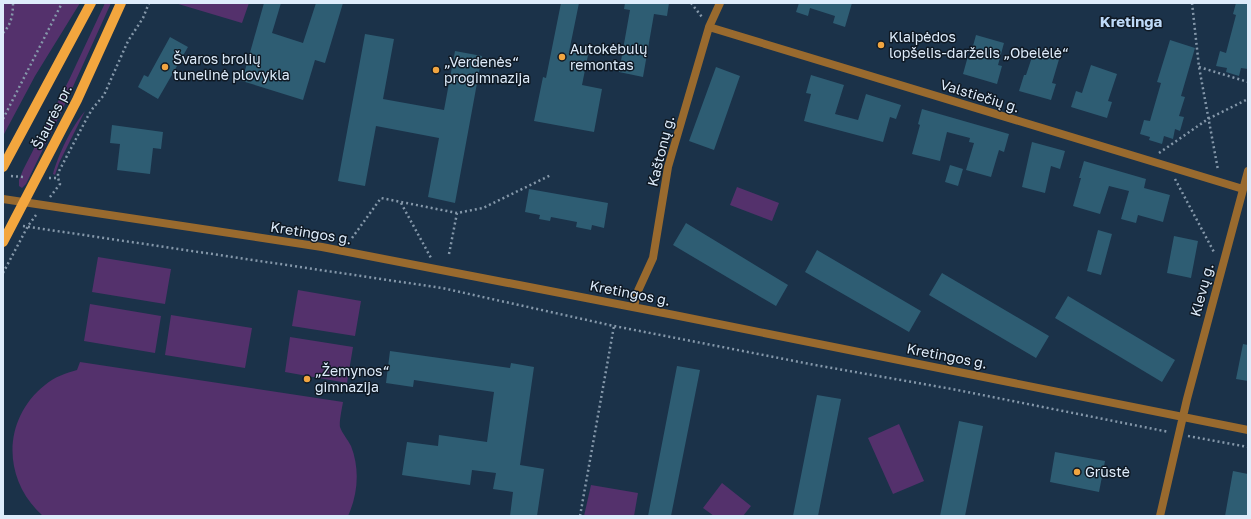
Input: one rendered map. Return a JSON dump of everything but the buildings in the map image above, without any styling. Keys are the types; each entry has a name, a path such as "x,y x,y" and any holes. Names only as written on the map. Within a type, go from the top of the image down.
{"main road":[{"name":"Šiaurės pr.","path":"3,167 91,3"},
{"name":"Šiaurės pr.","path":"3,242 77,100 121,3"}],"street":[{"name":"Kaštonų g.","path":"634,307 636,293 653,258 668,167 709,27 720,3"},
{"name":"Valstiečių g.","path":"709,27 1243,189"},
{"name":"Klevų g.","path":"1160,516 1182,417 1248,170"},
{"name":"Kretingos g.","path":"3,199 322,247 634,307 1248,430"}],"path":[{"path":"3,33 8,28 12,16 13,3"},
{"path":"3,119 62,3"},
{"path":"3,273 28,226 60,184 58,173 88,116 104,95 128,41 143,18 148,3"},
{"path":"690,3 709,27"},
{"path":"1192,3 1199,67 1220,182"},
{"path":"1199,67 1248,82"},
{"path":"1149,161 1208,119 1248,99"},
{"path":"1168,166 1222,268"},
{"path":"352,238 381,198 400,203 457,213 483,208 551,175"},
{"path":"400,203 427,249 442,288"},
{"path":"449,254 457,213"},
{"path":"28,226 442,288 614,326 807,363 952,388 1248,447"},
{"path":"580,516 614,326"}],"shaded area":[{"path":"3,3 80,3 35,76 3,136"},
{"path":"105,3 111,3 66,102 26,184 22,188 19,186 19,180 23,170 69,80"},
{"path":"175,3 249,3 242,23"},
{"path":"85,111 59,163 55,175 53,174 55,166 62,150 75,124"},
{"path":"737,187 779,203 772,221 730,205"},
{"path":"98,257 171,269 165,304 92,292"},
{"path":"298,290 361,301 355,336 292,326"},
{"path":"90,304 161,316 155,353 84,341"},
{"path":"171,315 252,328 245,368 165,355"},
{"path":"290,337 353,347 347,383 285,372"},
{"path":"80,362 343,402 340,427 351,446 357,472 356,490 348,516 43,516 30,501 20,485 14,468 12,450 15,432 21,415 31,399 52,380 77,370"},
{"path":"899,424 924,481 893,494 868,438"},
{"path":"722,483 751,506 743,516 714,516 703,508"},
{"path":"591,485 638,493 634,516 584,516"}],"place":[{"name":"Klaipėdos lopšelis-darželis „Obelėlė“","path":"881,45"},
{"name":"Autokėbulų remontas","path":"562,57"},
{"name":"Švaros brolių tunelinė plovykla","path":"165,67"},
{"name":"„Verdenės“ progimnazija","path":"436,70"},
{"name":"„Žemynos“ gimnazija","path":"307,379"},
{"name":"Grūstė","path":"1077,472"}],"district":[{"name":"Kretinga","path":"1131,22"}]}
